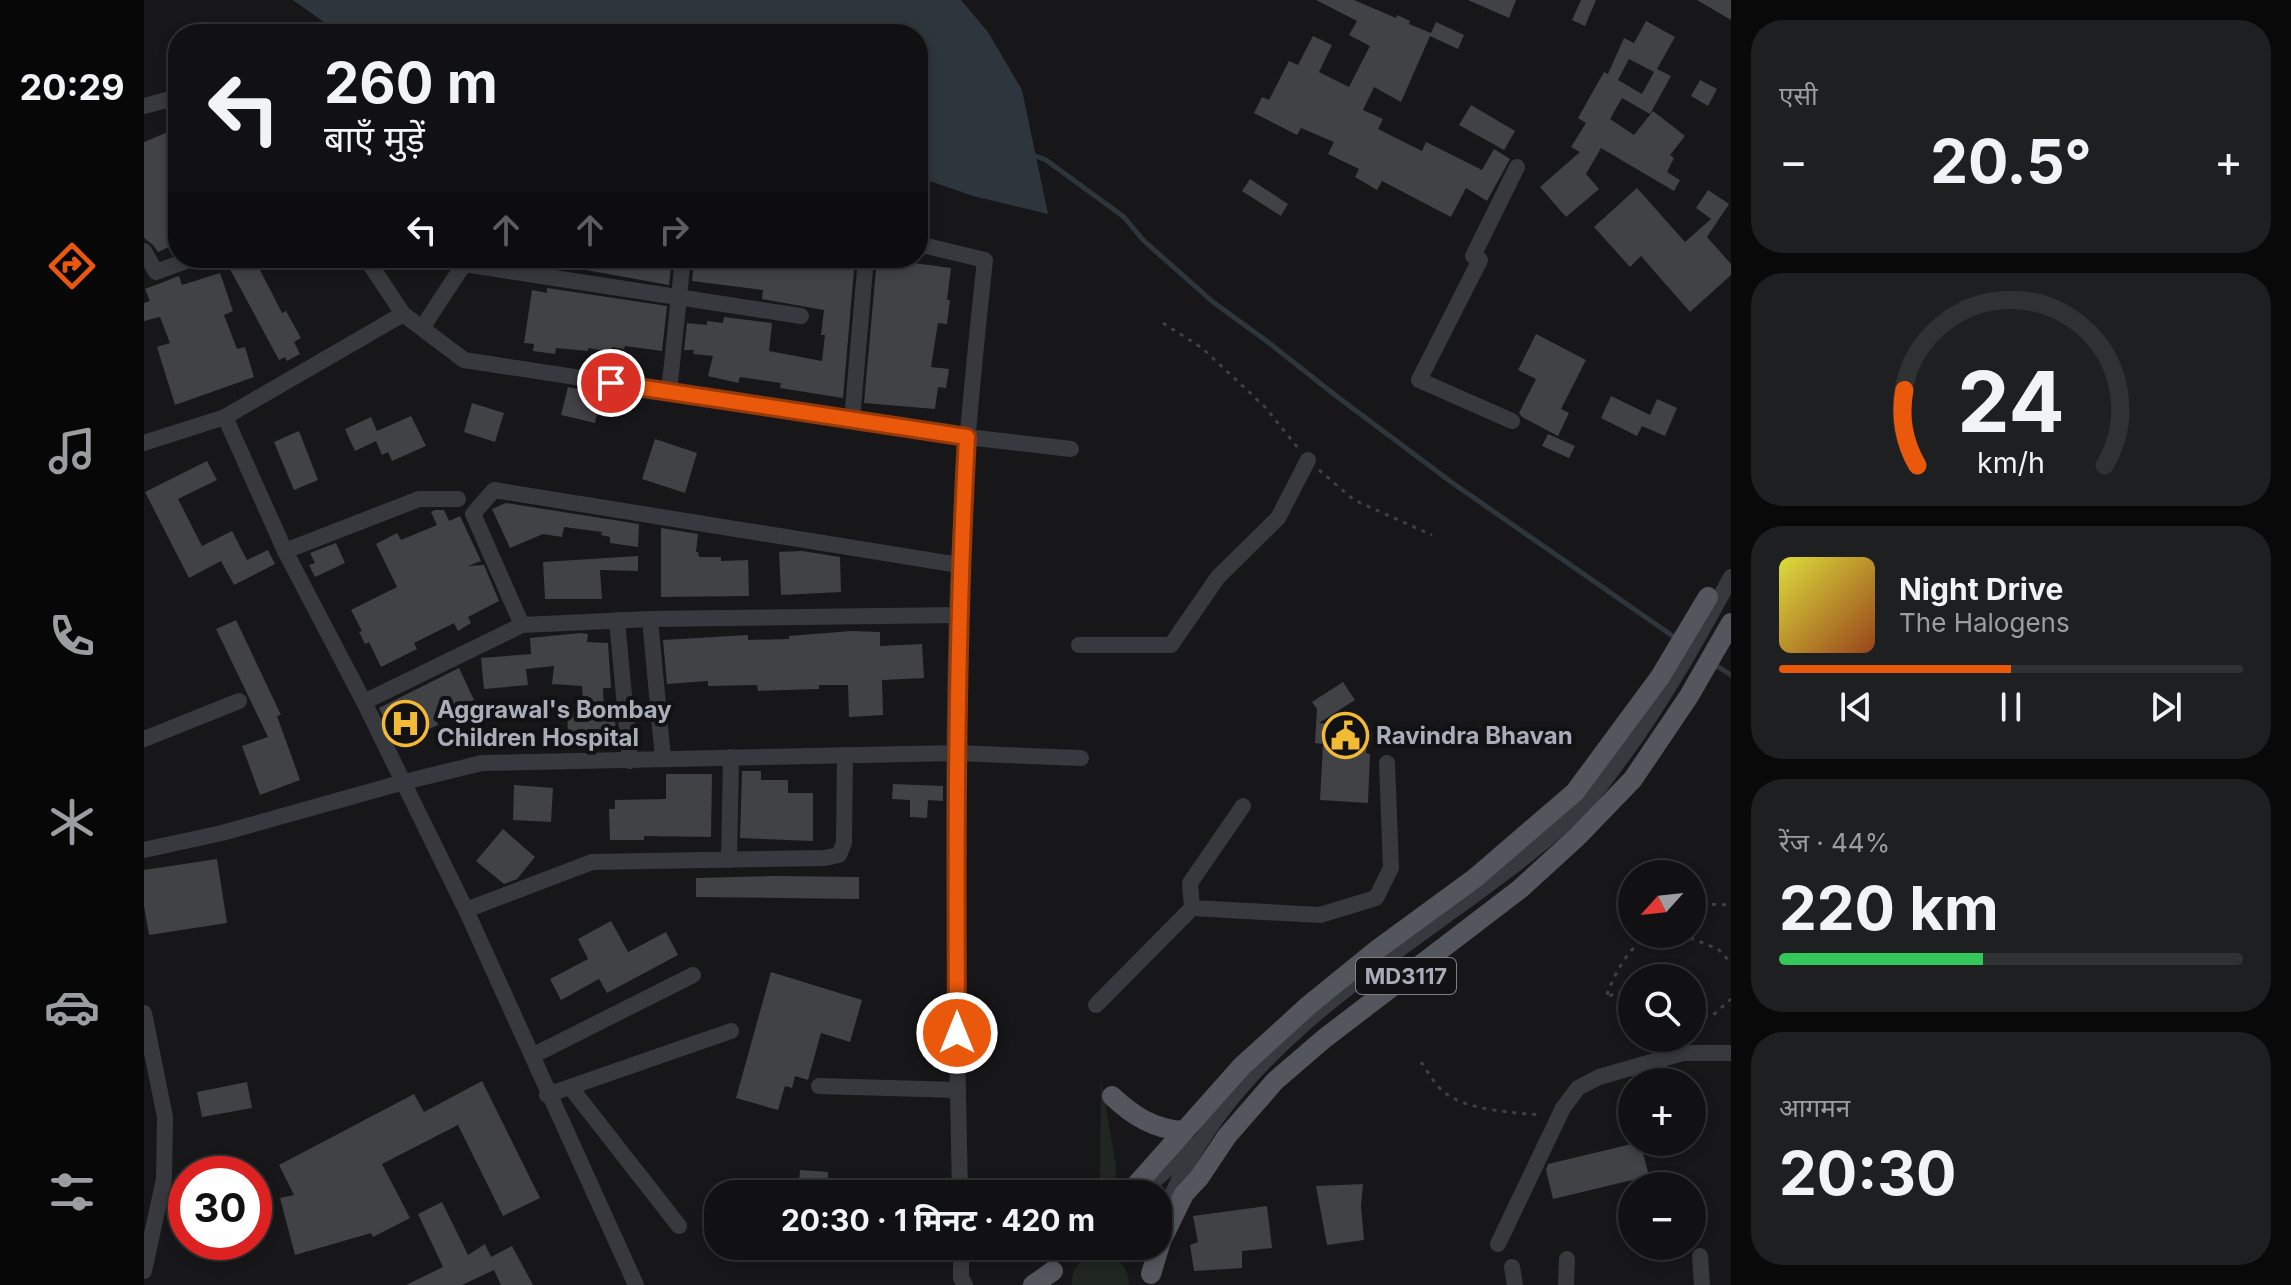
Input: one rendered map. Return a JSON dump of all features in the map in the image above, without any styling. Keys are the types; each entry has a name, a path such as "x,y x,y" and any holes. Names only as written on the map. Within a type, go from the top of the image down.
{"main road":[{"name":"MD3117","path":"1140,1180 1242,1066 1309,1005 1378,949 1475,878 1575,792 1666,678 1711,602"},
{"name":"MD3117","path":"1172,1219 1184,1194 1199,1178 1227,1136 1275,1081 1325,1038 1520,889 1578,836 1633,779 1689,696 1731,623"},
{"path":"1112,1096 1140,1119 1163,1129 1183,1131"},
{"name":"MD3117","path":"1151,1274 1155,1260"},
{"path":"1033,1285 1053,1271"}],"street":[{"path":"144,106 168,100"},
{"path":"1512,421 1419,380 1517,167"},
{"path":"928,246 985,260 967,437 959,565 956,753 960,1180"},
{"path":"144,251 156,272 168,268"},
{"path":"373,268 403,314 464,360 967,437 1071,449"},
{"path":"422,328 461,268"},
{"path":"489,268 801,316"},
{"path":"669,392 682,268"},
{"path":"852,419 865,268"},
{"path":"144,443 225,417 403,314"},
{"path":"225,417 285,551 364,702 466,910 534,1055 547,1095 636,1285"},
{"path":"1079,645 1171,645 1218,577 1278,518 1308,460"},
{"path":"522,625 473,514 494,490 959,565"},
{"path":"285,551 419,499 458,499"},
{"path":"1711,602 1731,577"},
{"path":"364,702 522,625 650,619 959,615"},
{"path":"650,619 663,759"},
{"path":"617,620 630,761"},
{"path":"1172,1194 1206,1133 1241,1085 1275,1051 1384,960 1486,886 1573,817 1644,725 1666,678"},
{"path":"144,739 239,701"},
{"path":"144,850 222,833 482,763 956,753 1081,758"},
{"path":"466,910 592,862 825,858 839,855 844,843 845,755"},
{"path":"729,860 731,757"},
{"path":"1096,1005 1192,908 1320,915 1376,898 1391,868 1387,763"},
{"path":"1192,908 1190,883 1243,806"},
{"path":"534,1055 693,975"},
{"path":"144,1013 165,1117 164,1179 144,1271"},
{"path":"547,1095 731,1031"},
{"path":"1498,1244 1563,1108 1578,1088 1599,1077 1683,1053 1731,1053"},
{"path":"819,1086 958,1090"},
{"path":"571,1088 679,1226"},
{"path":"1155,1180 1206,1133"},
{"path":"1566,1285 1567,1259"},
{"path":"961,1260 961,1278 965,1285"},
{"path":"1700,1260 1702,1285"},
{"path":"1512,1267 1515,1285"}],"path":[{"path":"1163,323 1202,348 1265,407 1308,460 1354,500 1432,535"},
{"path":"1706,904 1731,905"},
{"path":"1706,944 1718,949 1731,963"},
{"path":"1622,964 1635,948"},
{"path":"1618,969 1606,997 1618,993"},
{"path":"1706,1015 1712,1016 1731,999"},
{"path":"1421,1062 1441,1090 1456,1101 1543,1115 1563,1108"}],"shaded area":[{"path":"293,0 961,0 988,32 1022,90 1048,214 973,196 928,180 928,24 326,24"},
{"path":"1101,1079 1116,1166 1115,1180 1100,1180"},
{"path":"1117,1260 1127,1273 1129,1285 1072,1285 1080,1262"}],"building":[{"path":"1316,0 1354,0 1396,18 1397,15 1431,33 1436,22 1464,35 1458,49 1430,36 1401,102 1374,87 1363,110 1383,119 1378,129 1422,151 1426,142 1482,170 1494,149 1510,159 1487,201 1466,188 1451,217 1382,181 1377,190 1355,177 1359,169 1328,154 1334,142 1301,128 1297,135 1254,113 1262,97 1269,100 1289,61 1298,65 1313,36 1332,45 1319,72 1349,87 1370,46 1349,35 1357,21"},
{"path":"1468,0 1516,0 1509,18"},
{"path":"1581,0 1596,0 1585,26 1572,20"},
{"path":"1697,0 1731,0 1731,20"},
{"path":"1646,21 1675,37 1657,69 1671,76 1650,114 1622,98 1610,119 1634,135 1653,111 1685,136 1670,155 1674,158 1667,172 1680,180 1674,191 1601,148 1586,174 1599,189 1566,217 1540,187 1580,152 1571,147 1586,123 1578,118 1604,72 1608,74 1624,38 1634,43","holes":["1629,59 1654,72 1642,94 1618,80"]},
{"path":"1700,80 1717,89 1708,106 1691,96"},
{"path":"1471,105 1515,131 1504,150 1459,125"},
{"path":"168,132 168,248 158,252 144,238 144,142"},
{"path":"1250,179 1288,204 1281,216 1242,191"},
{"path":"1637,188 1685,242 1711,219 1696,208 1708,190 1729,204 1707,237 1731,264 1731,275 1690,312 1641,256 1630,267 1594,227"},
{"path":"928,265 951,268 947,324 938,323 931,367 949,369 946,388 938,387 935,409 864,403 876,268 928,268"},
{"path":"229,268 265,268 260,270 282,313 286,311 301,338 294,342 300,354 287,361 285,357 279,360"},
{"path":"575,268 671,268 669,285"},
{"path":"693,268 854,268 843,398 780,388 781,383 740,377 738,383 708,376 713,356 684,350 687,323 723,323 724,317 772,323 769,351 822,361 824,310 762,299 763,290 692,281"},
{"path":"220,273 233,311 224,315 237,349 245,347 254,377 175,405 157,347 170,343 160,317 144,321 144,303 150,301 145,289 179,276 182,285"},
{"path":"547,288 667,306 662,351 625,346 624,349 612,347 611,352 588,348 588,351 556,348 555,354 533,351 534,344 524,343 532,290 547,293"},
{"path":"1536,334 1586,360 1561,409 1569,413 1558,436 1519,413 1536,379 1518,370"},
{"path":"568,387 601,394 595,423 561,415"},
{"path":"1611,396 1650,415 1657,399 1677,408 1665,436 1642,426 1637,436 1601,418"},
{"path":"472,403 504,413 495,442 464,432"},
{"path":"411,416 426,446 392,461 388,452 382,455 376,441 355,451 345,429 371,417 377,431"},
{"path":"299,431 318,480 294,490 274,442"},
{"path":"1548,434 1575,446 1569,458 1542,446"},
{"path":"655,439 697,453 685,493 642,479"},
{"path":"207,461 217,480 178,499 202,546 232,531 247,560 268,550 275,564 234,585 221,561 189,578 145,492"},
{"path":"506,503 639,524 638,547 610,543 610,537 601,535 602,532 564,527 562,537 543,534 510,548 492,509"},
{"path":"444,510 449,521 460,516 481,561 468,566 484,565 499,601 468,617 471,623 458,631 454,623 414,643 417,649 381,667 369,642 365,644 351,610 397,587 376,544 397,533 401,540 437,525 431,512"},
{"path":"661,528 698,534 696,552 699,557 721,557 721,561 748,560 749,596 661,597"},
{"path":"336,543 345,563 315,577 309,565 315,563 310,553"},
{"path":"802,551 840,557 841,592 781,595 779,552"},
{"path":"638,556 638,571 600,570 602,599 545,599 543,562"},
{"path":"236,620 281,715 277,716 300,780 260,795 242,746 268,737 216,629"},
{"path":"880,632 880,646 922,644 924,678 882,680 883,715 849,717 848,685 758,691 757,685 708,686 708,681 667,684 663,640 748,635 748,640 789,639 789,636"},
{"path":"588,634 587,642 608,643 611,688 603,688 604,712 614,712 616,731 568,733 567,713 584,712 582,686 552,684 554,666 526,669 528,685 484,689 481,658 531,654 530,638"},
{"path":"459,668 474,700 435,718 438,725 396,743 379,708"},
{"path":"1343,682 1355,700 1319,723 1368,726 1368,803 1320,800 1323,744 1315,743 1317,709 1312,702"},
{"path":"742,771 761,771 761,780 788,780 788,793 813,793 813,841 740,838"},
{"path":"666,774 712,774 711,837 644,836 644,840 610,840 609,809 615,809 615,800 666,799"},
{"path":"893,784 943,786 943,801 928,800 927,818 910,817 910,800 892,799"},
{"path":"514,785 553,788 551,822 513,820"},
{"path":"503,829 535,857 517,879 504,884 476,861"},
{"path":"217,859 227,923 149,935 144,906 144,870"},
{"path":"859,877 859,899 696,897 696,878"},
{"path":"611,921 628,952 666,932 678,955 607,993 599,979 561,1000 550,979 588,959 578,939"},
{"path":"771,972 862,1000 850,1042 821,1033 808,1080 795,1076 792,1088 785,1086 778,1110 736,1098"},
{"path":"482,1081 540,1198 503,1216 458,1125 382,1164 410,1218 373,1237 371,1233 295,1255 280,1198 294,1195 279,1165 414,1094 424,1112"},
{"path":"247,1082 252,1108 202,1117 197,1092"},
{"path":"1618,1147 1618,1156 1644,1156 1648,1172 1618,1172 1618,1183 1553,1199 1546,1170 1548,1164"},
{"path":"800,1170 828,1172 828,1180 799,1180"},
{"path":"1363,1184 1364,1240 1327,1245 1316,1186"},
{"path":"442,1202 468,1255 485,1244 491,1257 512,1246 533,1285 501,1285 494,1270 462,1285 406,1285 443,1267 418,1214"},
{"path":"1267,1206 1272,1248 1242,1251 1242,1268 1194,1271 1190,1245 1198,1242 1193,1216"}],"waterway":[{"path":"1031,154 1046,160 1124,217 1143,240 1213,302 1335,395 1454,484 1677,639"},
{"path":"1712,663 1731,675"}],"place":[{"name":"Aggrawal's Bombay Children Hospital","path":"406,723"},
{"name":"Ravindra Bhavan","path":"1345,735"}],"route":[{"path":"611,383 967,437 959,565 957,1033"}]}
